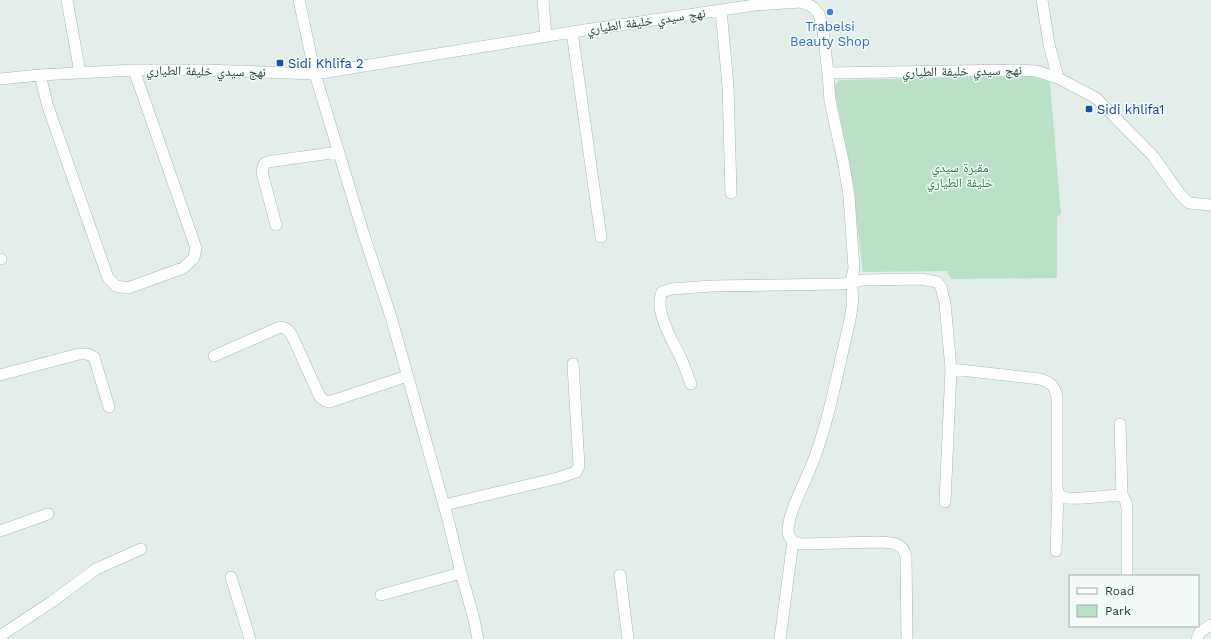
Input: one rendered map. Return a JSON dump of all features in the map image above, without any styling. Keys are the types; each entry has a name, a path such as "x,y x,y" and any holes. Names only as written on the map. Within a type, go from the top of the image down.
{"street":[{"path":"67,0 80,73"},
{"path":"300,0 315,74 338,152 391,316 444,505 478,639"},
{"path":"544,0 546,37"},
{"path":"1042,0 1049,44 1058,78"},
{"name":"نهج سيدي خليفة الطياري","path":"0,79 40,75 134,70 204,70 315,74 572,32 721,10 756,2 801,2 809,4 819,14 823,30 828,73 1015,70 1036,71 1058,78 1096,98 1153,156 1179,193 1189,203 1211,205"},
{"path":"721,10 728,86 731,193"},
{"path":"572,32 601,237"},
{"path":"40,75 48,107 108,278 116,286 128,288 183,268 194,258 196,248 134,70"},
{"path":"828,73 830,101 849,196 854,268 851,283 853,290 851,316 827,422 814,460 796,502 789,525 789,537 793,541 801,544 889,543 901,546 905,550 906,557 907,639"},
{"path":"276,225 262,172 264,164 267,162 338,152"},
{"path":"691,384 680,355 664,324 661,302 662,292 671,289 712,286 840,284 868,280 921,280 937,282 944,294 951,369 945,502"},
{"path":"214,356 280,327 289,330 320,397 325,401 329,402 408,376"},
{"path":"0,375 79,354 87,354 94,357 109,406"},
{"path":"444,505 558,478 576,472 579,466 573,364"},
{"path":"951,369 1040,379 1049,382 1054,386 1057,397 1056,473 1058,492 1056,551"},
{"path":"1120,424 1122,495 1126,502 1127,508 1127,575"},
{"path":"1058,492 1062,497 1068,499 1122,495"},
{"path":"0,531 48,514"},
{"path":"780,639 793,541"},
{"path":"0,636 53,601 96,569 141,549"},
{"path":"380,595 461,573"},
{"path":"620,575 628,639"},
{"path":"231,577 250,639"},
{"path":"1197,639 1200,632 1211,625"}],"green space":[{"name":"مقبرة سيدي خليفة الطياري","path":"1029,76 1050,82 1061,214 1057,217 1057,278 951,279 947,271 863,272 852,181 834,86 839,80"}],"place":[{"name":"Trabelsi Beauty Shop","path":"830,12"},
{"name":"Sidi Khlifa 2","path":"280,63"},
{"name":"Sidi khlifa1","path":"1089,109"}]}
